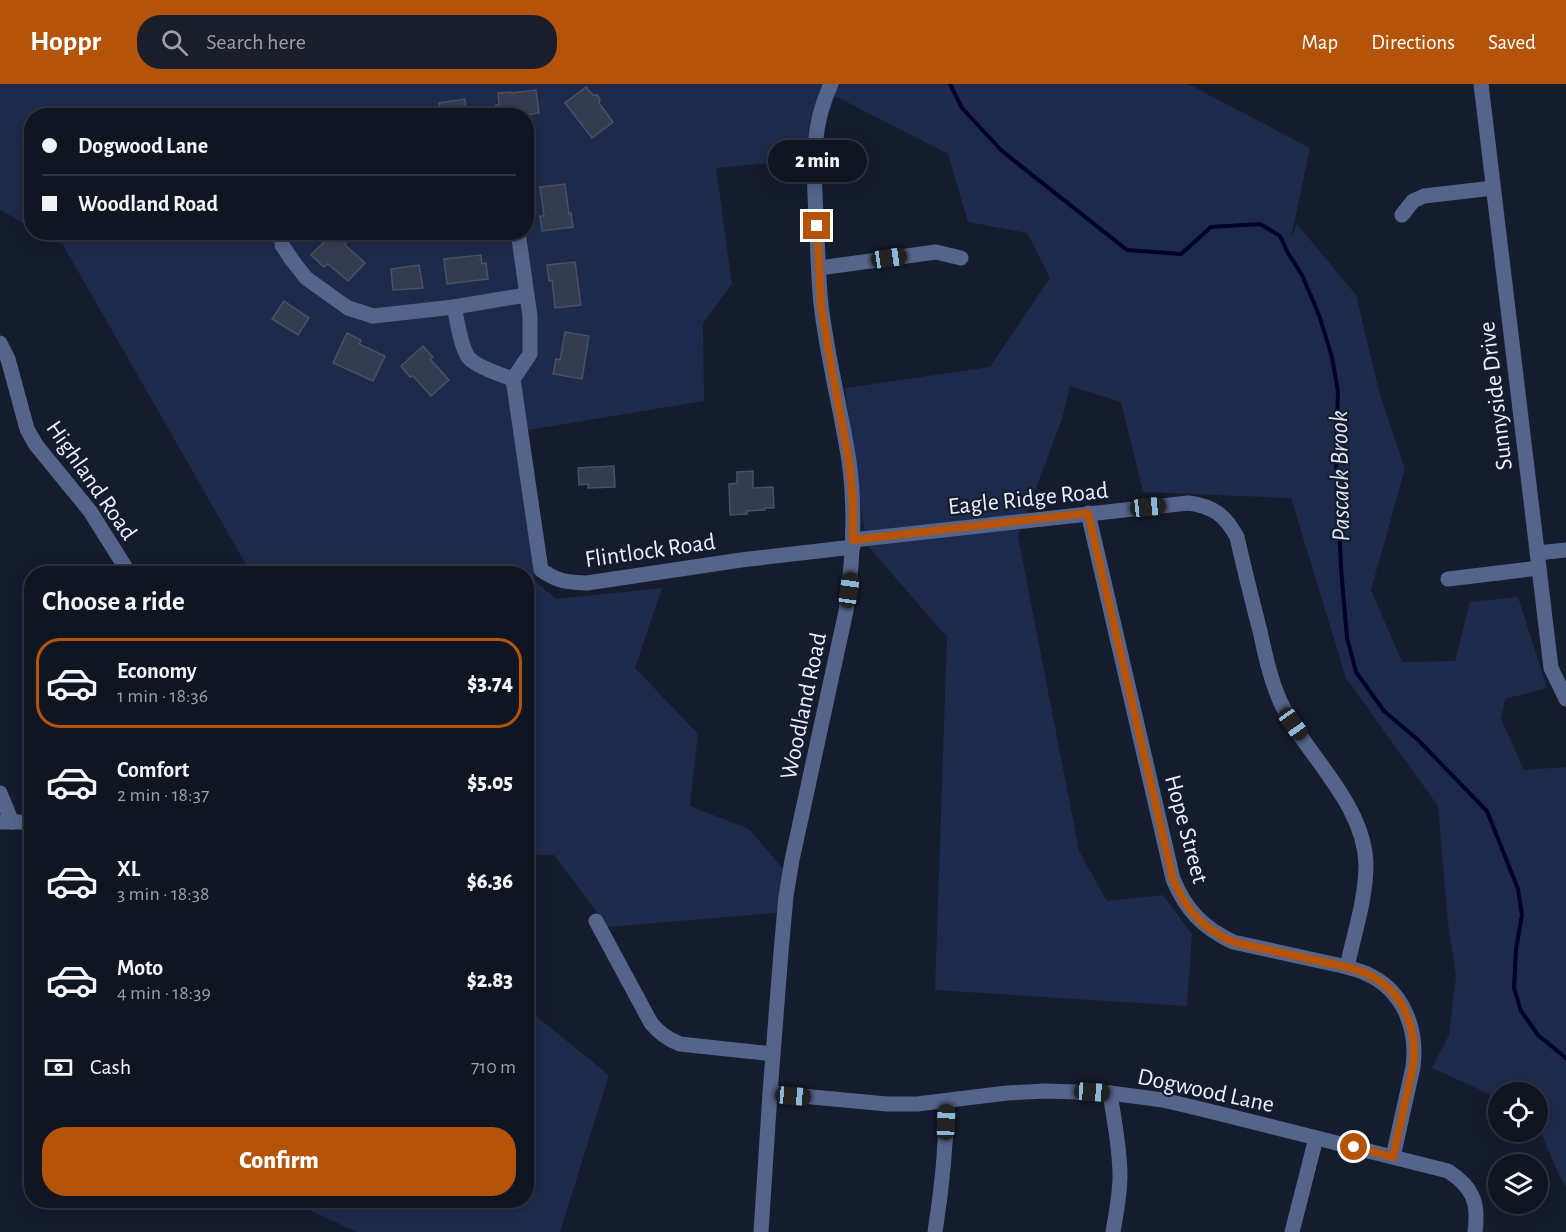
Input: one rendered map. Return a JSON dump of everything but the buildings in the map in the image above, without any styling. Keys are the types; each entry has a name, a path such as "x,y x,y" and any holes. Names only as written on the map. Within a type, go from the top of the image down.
{"street":[{"name":"Woodland Road","path":"761,1232 786,896 846,611 853,543 853,502 849,461 823,315 813,162 820,114 831,84"},
{"name":"Sunnyside Drive","path":"1481,84 1551,668 1566,699"},
{"path":"1402,215 1413,201 1424,195 1494,188"},
{"path":"282,240 282,245 306,278 348,308 373,316 454,307 526,295"},
{"path":"454,307 460,337 469,358 488,370 513,379 530,354 530,316 519,240"},
{"path":"819,268 936,252 962,258"},
{"name":"Highland Road","path":"0,343 8,358 27,429 36,445 90,511 125,566"},
{"name":"Flintlock Road","path":"513,379 541,570 552,577 565,582 587,583 853,543"},
{"name":"Eagle Ridge Road","path":"853,543 1088,513 1188,503 1200,504 1222,515 1237,537 1271,676 1280,701 1349,807 1363,841 1366,862 1365,882 1347,967"},
{"name":"Hope Street","path":"1088,513 1173,879 1181,897 1191,912 1220,936 1233,942 1365,973 1379,981 1403,1006 1414,1038 1414,1054 1393,1157"},
{"path":"1448,579 1538,561 1566,550"},
{"path":"0,793 6,822 24,822"},
{"path":"596,921 651,1023 669,1040 680,1044 773,1054"},
{"name":"Dogwood Lane","path":"770,1094 887,1104 917,1104 1007,1093 1045,1091 1110,1093 1163,1100 1448,1171 1467,1186 1473,1196 1476,1208 1475,1232"},
{"path":"1110,1093 1120,1177 1119,1200 1113,1232"},
{"path":"935,1232 945,1154 947,1101"},
{"path":"1292,1232 1316,1138"}],"shaded area":[{"path":"0,84 1188,84 1310,148 1291,238 1297,224 1356,295 1380,395 1405,469 1371,590 1402,662 1455,661 1470,602 1518,597 1547,688 1505,699 1501,719 1524,770 1566,767 1566,1187 1545,1142 1548,1142 1548,1082 1488,1082 1488,1093 1432,1068 1449,1035 1456,976 1448,923 1438,806 1346,678 1291,498 1143,492 1121,402 1070,386 1063,416 1018,536 1079,851 1107,901 1163,895 1192,934 1187,1006 935,990 947,637 866,544 845,388 990,367 1050,278 1027,233 968,222 948,154 835,96 813,159 716,168 732,284 703,323 704,401 516,432 533,566 247,566 63,245 54,240 534,240 534,108 24,108 24,223 0,210"},
{"path":"534,573 535,581 556,599 662,588 635,668 698,734 690,806 749,829 791,878 786,912 608,927 554,855 534,855"},
{"path":"534,1015 609,1075 560,1232 357,1232 304,1208 534,1208"}],"waterway":[{"name":"Pascack Brook","path":"950,84 962,108 1002,151 1127,250 1181,254 1211,227 1260,224 1280,236 1302,275 1319,315 1332,357 1338,392 1336,457 1341,568 1347,638 1356,672 1384,711 1417,739 1487,811 1518,889 1522,915 1516,949 1514,988 1521,1011 1538,1035 1566,1058"}],"route":[{"path":"817,226 821,305 849,461 853,502 853,540 1088,513 1173,879 1181,897 1191,912 1204,924 1233,942 1365,973 1379,981 1392,993 1403,1006 1410,1021 1414,1038 1413,1067 1393,1157 1354,1147"}]}
